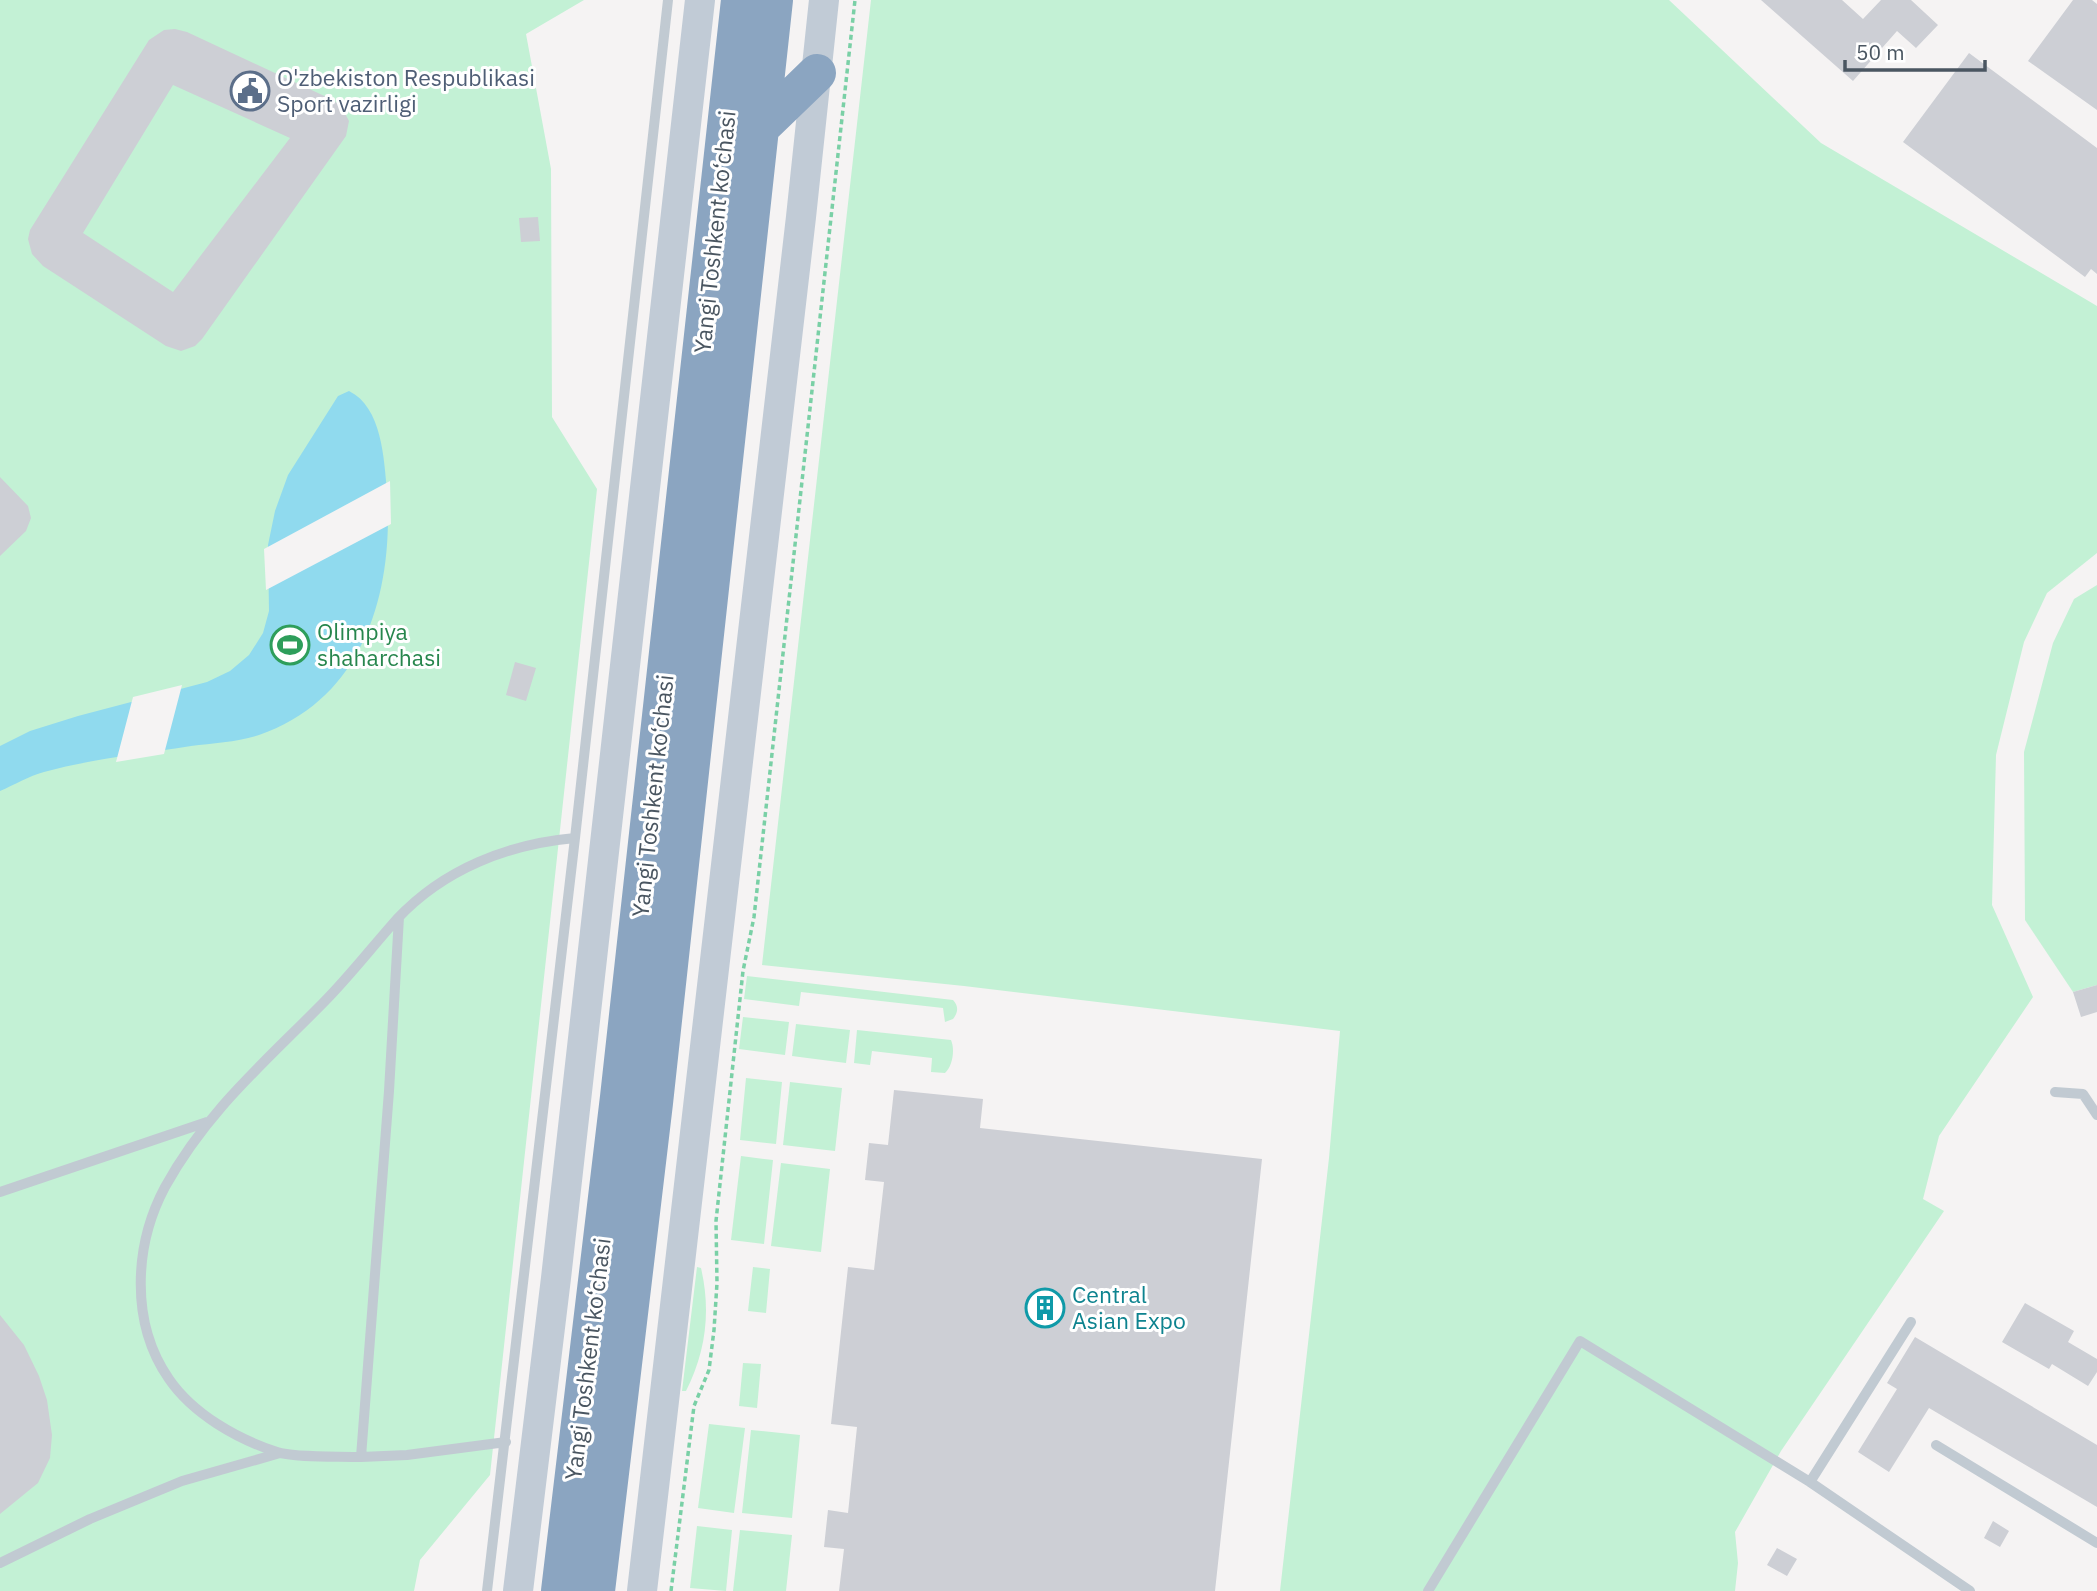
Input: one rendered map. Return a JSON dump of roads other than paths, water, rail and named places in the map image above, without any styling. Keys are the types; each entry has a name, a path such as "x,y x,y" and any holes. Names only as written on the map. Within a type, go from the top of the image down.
{"highway":[{"name":"Yangi Toshkent ko‘chasi","path":"560,1591 621,1083 740,0"},
{"name":"Yangi Toshkent ko‘chasi","path":"596,1591 655,1089 774,0"},
{"path":"760,128 817,73"}],"main road":[{"path":"518,1591 556,1278 700,0"},
{"path":"642,1591 824,0"}],"lane":[{"path":"487,1591 575,838 668,0"},
{"path":"506,1442 407,1455 361,1457 280,1453 244,1439 210,1419 169,1379 155,1353 145,1325 141,1265 153,1213 177,1166 207,1122 243,1082 326,1001 399,917 434,886 470,865 514,848 543,841 575,838"},
{"path":"361,1457 389,1091 399,917"},
{"path":"2055,1092 2083,1094 2097,1115"},
{"path":"0,1192 207,1122"},
{"path":"1810,1482 1911,1322"},
{"path":"1428,1591 1580,1341 1810,1482 1970,1591"},
{"path":"1936,1445 2097,1543"},
{"path":"0,1563 90,1519 182,1481 280,1453"}],"water":[{"path":"349,391 368,409 379,435 387,491 385,567 377,603 365,637 347,669 324,696 295,718 259,735 62,767 0,791 0,746 30,731 78,716 207,682 230,671 249,655 263,633 269,611 268,545 275,511 288,475 338,396"}],"place":[{"name":"O'zbekiston Respublikasi Sport vazirligi","path":"250,91"},
{"name":"Olimpiya shaharchasi","path":"290,645"},
{"name":"Central Asian Expo","path":"1045,1308"}]}
